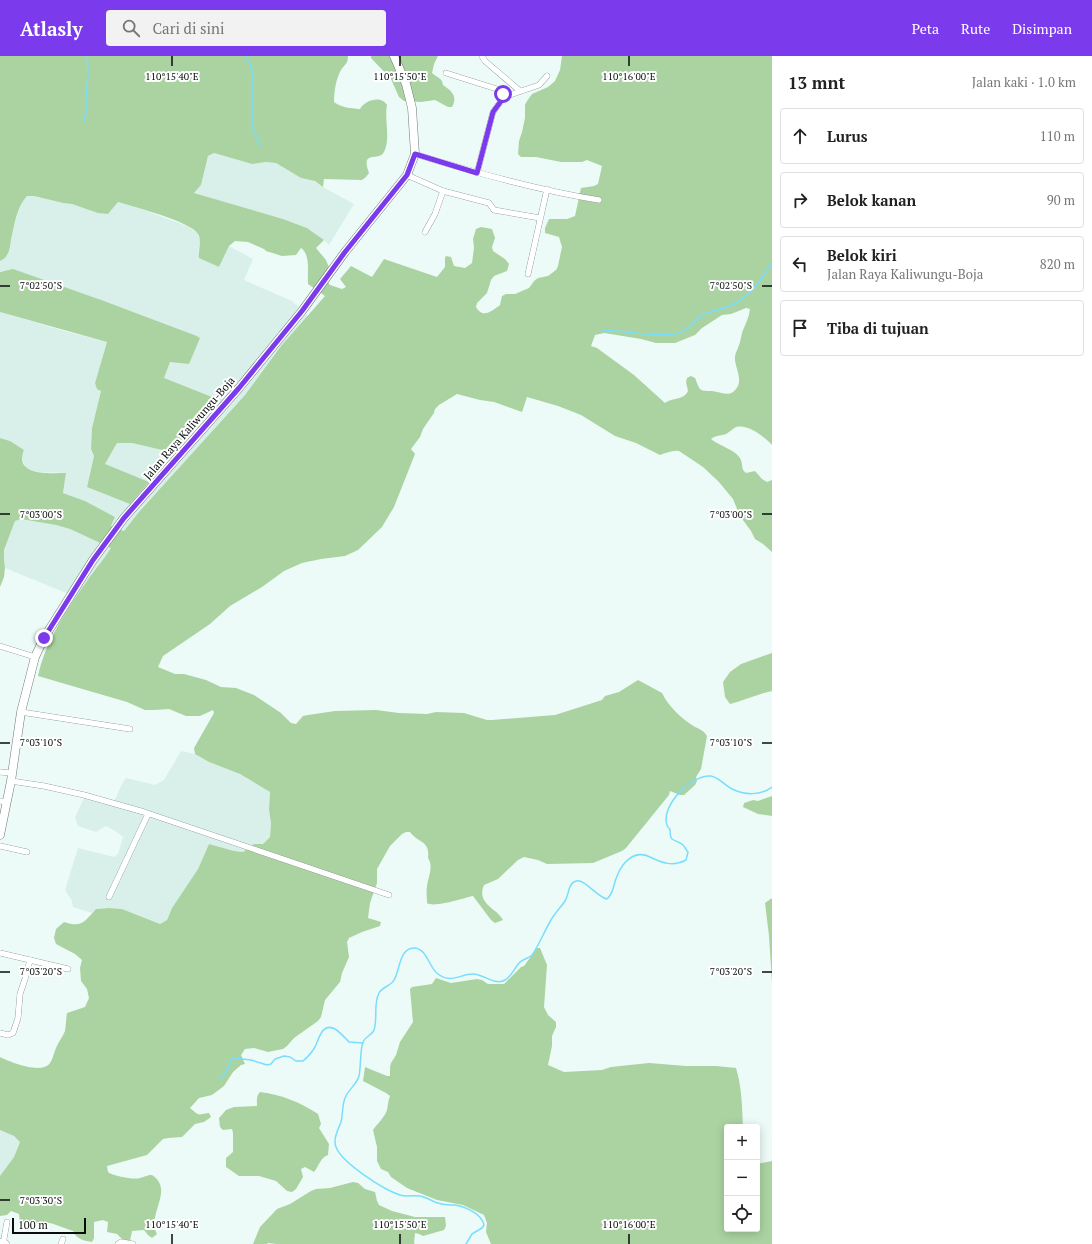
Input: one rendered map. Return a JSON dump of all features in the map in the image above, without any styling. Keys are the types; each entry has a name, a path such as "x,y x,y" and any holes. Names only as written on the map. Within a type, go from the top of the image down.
{"main road":[{"name":"Jalan Raya Kaliwungu-Boja","path":"0,835 3,801 11,777 22,712 35,657 42,642 93,560 124,518 239,388 302,311 345,252 407,175 415,154 411,103 406,84 394,56"}],"street":[{"path":"482,56 485,61 520,91"},
{"path":"446,73 500,90 504,97"},
{"path":"477,173 493,112 504,97 538,85 548,76"},
{"path":"415,154 477,173 546,190 600,200"},
{"path":"407,175 443,191 489,203 494,210 540,218"},
{"path":"528,274 546,190"},
{"path":"425,232 435,214 443,191"},
{"path":"0,646 35,657"},
{"path":"22,712 130,729"},
{"path":"0,772 11,777 44,786 84,794 144,812 389,895"},
{"path":"109,897 148,814"},
{"path":"0,846 27,852"},
{"path":"0,953 68,969"},
{"path":"0,1032 8,1034 13,1033 18,1018 20,994 30,960"},
{"path":"2,1244 7,1222"},
{"path":"118,1244 121,1242 133,1244"}],"shaded area":[{"path":"214,153 252,164 266,162 276,163 301,178 315,181 354,204 329,245 307,228 283,219 194,193 201,185 208,156"},
{"path":"27,196 34,196 72,204 108,214 118,202 187,226 197,233 200,240 198,252 214,265 219,267 229,246 253,259 244,280 292,301 308,316 281,346 245,395 138,513 124,531 111,526 115,517 85,501 63,493 66,473 29,470 25,467 22,458 10,441 0,438 0,312 107,342 95,383 101,391 92,428 91,449 94,456 87,487 105,464 117,443 132,443 175,453 217,400 163,378 170,361 200,338 104,301 1,271 0,272 0,261 7,256 9,252 17,215 24,199"},
{"path":"21,519 70,529 112,548 76,597 5,568 4,550 15,521"},
{"path":"181,751 195,754 209,762 240,774 270,792 270,837 263,844 254,844 243,852 209,844 198,869 172,908 167,920 160,924 122,909 96,909 92,913 73,907 72,901 65,890 78,848 114,857 118,854 123,837 106,826 96,832 78,826 75,817 84,798 112,806 126,778 155,785 164,780"},
{"path":"0,1130 14,1136 20,1142 14,1157 0,1176"}],"green space":[{"path":"0,56 348,56 347,62 339,74 335,89 334,102 343,107 360,109 365,103 377,99 381,100 387,105 386,147 382,155 368,158 367,166 369,173 366,177 362,180 324,179 323,187 315,181 301,178 276,163 266,162 252,164 214,153 208,156 201,185 194,193 283,219 307,228 324,240 316,248 326,260 329,267 324,277 330,285 342,289 346,287 340,279 351,266 372,277 384,259 437,277 445,267 446,256 451,257 454,266 465,268 472,263 474,248 473,239 476,229 481,227 492,229 495,238 492,247 493,251 505,259 509,264 507,271 494,276 491,280 487,293 477,303 476,307 479,311 482,313 488,313 500,305 502,296 506,294 515,294 529,288 538,278 548,276 556,270 562,247 559,237 545,233 545,228 549,219 567,219 575,216 581,188 598,184 602,166 587,160 582,162 561,162 536,157 521,157 518,154 519,141 525,118 525,105 532,94 548,87 555,81 560,70 562,56 772,56 772,445 765,438 746,427 736,427 726,434 716,436 711,439 736,453 741,460 743,470 746,473 755,471 767,482 772,480 772,552 755,539 740,516 733,499 719,482 703,467 679,451 672,451 660,455 636,443 615,436 581,415 558,406 527,397 522,412 494,402 457,394 435,409 420,437 411,449 415,454 394,507 382,527 358,550 345,556 302,563 284,571 262,587 230,606 210,624 163,656 158,667 175,674 184,674 206,680 221,687 236,688 254,695 281,713 291,723 296,724 303,716 335,711 376,710 427,714 436,712 464,713 487,720 555,715 602,700 605,696 619,692 638,680 662,693 668,703 680,716 690,724 703,731 707,736 701,769 696,777 697,781 695,785 684,795 670,791 669,795 622,851 593,863 547,864 538,860 524,857 518,860 498,879 484,885 482,891 485,901 503,920 495,923 491,920 473,896 442,904 427,903 427,888 431,865 428,858 426,845 413,836 410,832 402,834 390,846 377,869 377,883 370,903 368,918 381,922 380,926 349,938 347,942 349,957 340,982 325,1000 321,1017 318,1021 294,1038 283,1049 268,1052 254,1048 245,1049 241,1055 245,1064 241,1065 233,1072 224,1086 212,1095 199,1098 190,1108 198,1114 209,1113 211,1117 204,1122 195,1124 182,1137 163,1139 147,1155 107,1166 108,1172 114,1175 129,1178 142,1178 152,1175 158,1181 161,1188 161,1195 155,1219 157,1234 152,1238 144,1230 132,1231 130,1241 122,1239 117,1234 107,1232 108,1222 103,1220 94,1222 94,1238 92,1242 78,1238 73,1231 52,1224 42,1223 29,1226 20,1223 19,1214 11,1211 7,1215 0,1216 0,1176 14,1157 20,1142 14,1136 0,1130 0,1057 11,1062 33,1068 46,1066 50,1063 65,1031 67,1013 85,1007 89,998 87,989 81,981 80,968 82,960 75,954 56,944 54,938 56,929 64,922 70,924 82,923 96,909 122,909 160,924 167,920 172,908 198,869 209,844 243,852 254,844 263,844 270,837 270,792 240,774 209,762 195,754 194,748 214,713 213,710 200,716 186,716 169,709 145,710 127,702 38,676 46,649 59,624 81,589 111,548 70,529 56,525 21,519 15,521 4,550 5,568 4,577 0,587 0,438 10,441 24,450 22,459 27,468 33,471 47,473 66,473 63,493 85,501 115,517 111,526 124,531 138,513 245,395 281,346 325,296 308,284 308,264 306,255 301,248 296,255 282,256 266,251 248,242 235,241 229,246 219,267 199,258 199,236 193,229 173,219 118,202 108,214 98,213 72,204 34,196 27,196 16,216 9,252 6,257 0,261","holes":["746,308 750,309 735,356 739,384 731,393 726,394 704,391 700,389 695,378 691,376 687,378 686,382 688,391 686,394 681,398 665,403 634,375 597,348 591,346 595,335 604,333 656,343 675,343 695,335 702,328 722,315 731,314"]},
{"path":"371,56 438,56 432,73 440,79 443,85 453,94 454,103 452,107 448,107 435,100 421,102 404,101 399,97 391,79 371,58"},
{"path":"13,269 104,301 200,338 189,364 170,362 164,378 217,399 175,453 132,443 117,443 105,464 149,482 130,504 87,487 94,456 91,449 92,428 101,391 97,389 95,383 107,342 0,312 0,272"},
{"path":"772,653 772,691 730,704 725,697 723,682 730,672 741,664"},
{"path":"772,796 772,816 758,814 743,807 744,803 753,800 758,801"},
{"path":"772,898 772,983 765,903"},
{"path":"537,948 540,948 547,965 544,1007 548,1015 556,1022 556,1027 552,1036 552,1046 548,1065 564,1072 602,1070 611,1067 649,1063 736,1068 741,1090 743,1124 724,1124 724,1232 760,1232 760,1163 772,1161 772,1244 491,1244 486,1232 487,1223 484,1215 463,1205 437,1200 407,1188 391,1177 388,1172 381,1169 377,1161 377,1147 373,1130 386,1113 390,1096 363,1081 365,1067 390,1076 391,1063 396,1055 400,1042 413,1022 410,989 412,987 432,984 436,978 451,983 477,979 488,984 504,984 521,967 524,966"},
{"path":"260,1092 276,1095 290,1100 318,1114 321,1124 319,1128 329,1144 328,1155 321,1160 314,1172 305,1167 301,1169 303,1177 296,1189 292,1192 287,1191 276,1181 259,1176 239,1176 226,1167 226,1158 233,1152 233,1133 232,1129 223,1130 220,1127 219,1118 226,1110 234,1107 257,1106 257,1097"},
{"path":"353,1182 358,1183 365,1189 375,1192 379,1205 392,1211 415,1217 445,1217 446,1226 444,1230 423,1236 415,1233 415,1244 253,1244 260,1227 277,1209 290,1204 316,1189 330,1188"}],"waterway":[{"path":"84,121 88,77 87,56"},
{"path":"246,56 253,73 253,130 261,146"},
{"path":"602,330 662,335 683,332 704,314 735,304 748,294 772,262"},
{"path":"466,1244 472,1234 484,1225 483,1221 477,1214 459,1206 439,1203 420,1196 402,1196 384,1188 346,1161 335,1145 345,1098 359,1076 363,1042 374,1030 377,998 380,991 391,984 394,980 405,952 414,948 422,951 435,971 443,977 456,978 473,974 497,982 505,980 510,976 520,962 532,955 537,948 551,920 565,901 573,882 580,881 603,898 607,899 611,894 622,866 634,856 644,855 672,864 686,860 688,852 682,844 671,838 666,817 668,809 679,793 695,780 711,776 717,778 732,789 752,794 763,792 772,787"},
{"path":"221,1079 231,1060 234,1058 251,1060 267,1065 271,1064 275,1059 284,1056 290,1057 296,1061 303,1061 313,1051 322,1032 327,1028 331,1027 335,1029 349,1042 363,1043"}],"route":[{"path":"44,638 93,560 124,518 239,388 302,311 345,252 407,175 415,154 477,173 493,112 504,97 503,94"}]}
